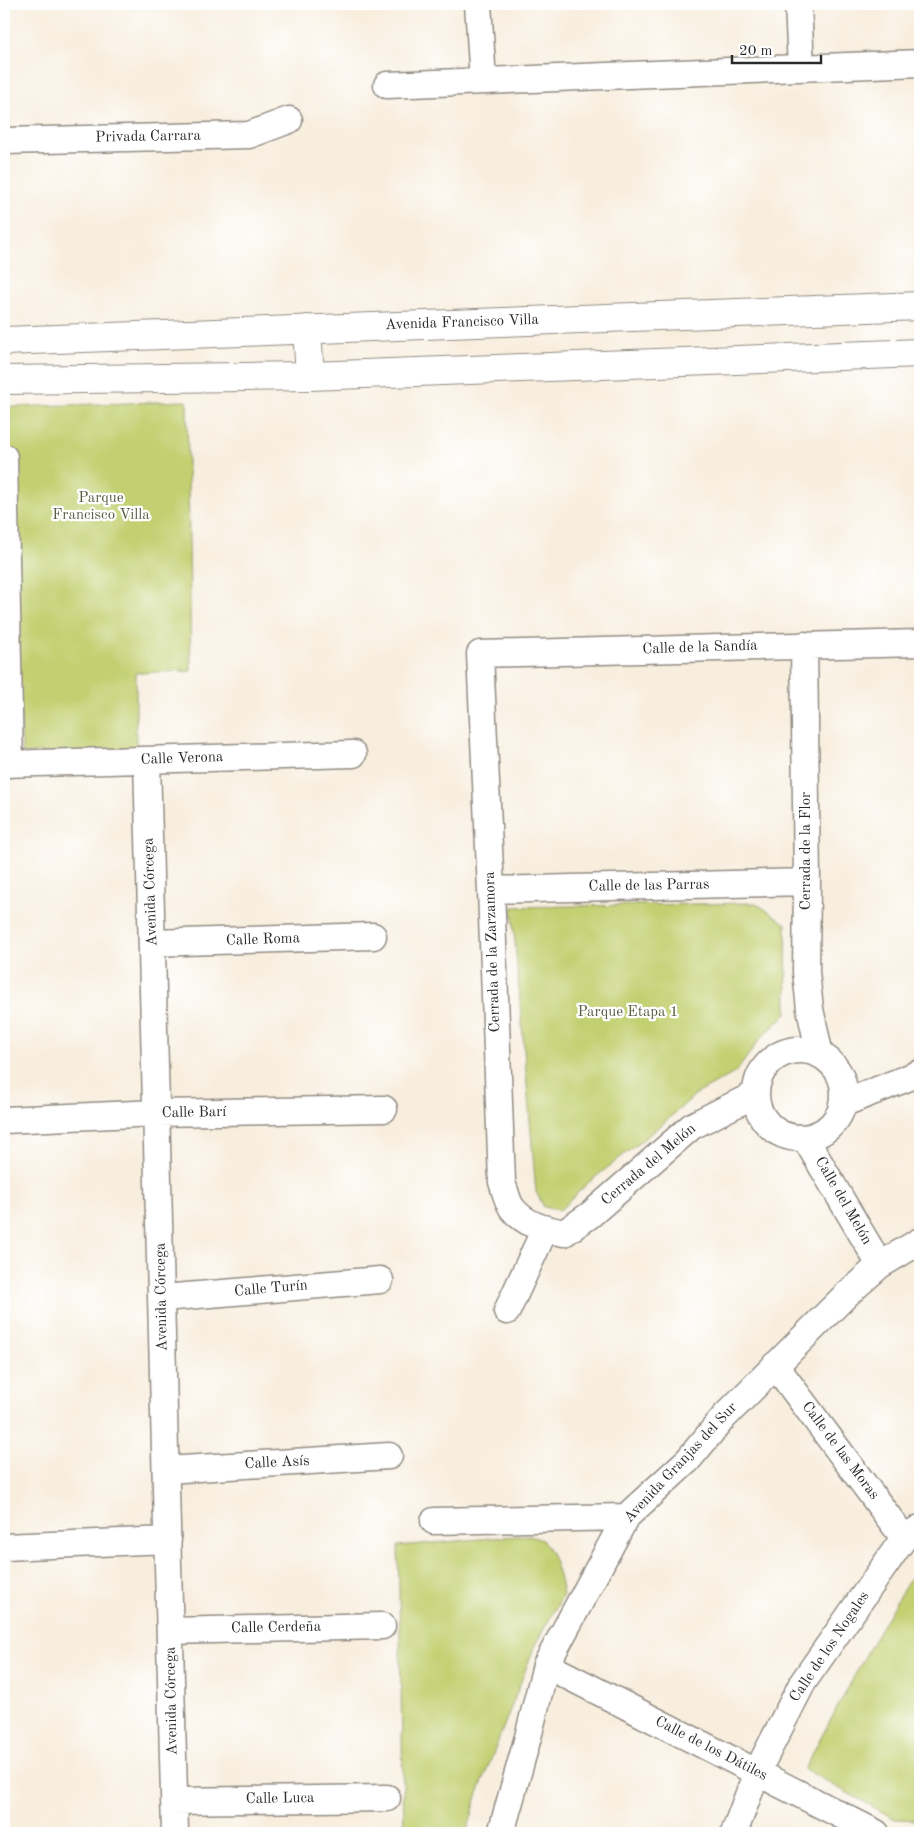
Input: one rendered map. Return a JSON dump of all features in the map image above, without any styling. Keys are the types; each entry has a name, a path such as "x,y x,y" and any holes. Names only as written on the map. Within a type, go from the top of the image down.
{"main road":[{"name":"Avenida Francisco Villa","path":"4,341 920,306"},
{"path":"307,329 310,376"},
{"path":"4,380 310,376 920,353"}],"street":[{"path":"478,4 484,81"},
{"path":"798,4 801,68"},
{"path":"388,84 920,63"},
{"name":"Privada Carrara","path":"4,141 248,135 289,120"},
{"name":"Calle Verona","path":"4,457 7,764 353,754"},
{"name":"Calle de la Sandía","path":"480,654 920,643"},
{"name":"Cerrada de la Flor","path":"804,645 807,882 806,972 810,1009 820,1055"},
{"name":"Cerrada de la Zarzamora","path":"480,654 502,1182 511,1207 526,1222 545,1229"},
{"name":"Avenida Córcega","path":"147,760 175,1833"},
{"name":"Calle de las Parras","path":"491,890 807,882"},
{"name":"Calle Roma","path":"152,943 373,936"},
{"path":"806,1050 820,1055 832,1064 840,1076 843,1090 842,1104 837,1116 829,1126 818,1134 805,1138 790,1137 777,1131 766,1122 758,1109 756,1094 758,1079 766,1066 777,1056 791,1051 806,1050"},
{"path":"842,1104 920,1074"},
{"name":"Cerrada del Melón","path":"545,1229 564,1233 590,1215 692,1126 756,1094"},
{"name":"Calle Barí","path":"4,1120 157,1113 384,1109"},
{"name":"Calle del Melón","path":"805,1138 880,1265"},
{"path":"507,1311 545,1229"},
{"name":"Avenida Granjas del Sur","path":"501,1833 546,1665 626,1517 688,1460 724,1417 846,1295 880,1265 920,1241"},
{"name":"Calle Turín","path":"162,1298 380,1280"},
{"name":"Calle de las Moras","path":"775,1365 912,1533"},
{"name":"Calle Asís","path":"166,1470 389,1456"},
{"path":"434,1521 626,1517"},
{"name":"Calle de los Nogales","path":"734,1833 757,1772 803,1682 912,1533"},
{"path":"4,1547 168,1540"},
{"name":"Calle Cerdeña","path":"170,1631 382,1626"},
{"name":"Calle de los Dátiles","path":"546,1665 876,1833"},
{"name":"Calle Luca","path":"174,1801 387,1798"}],"green space":[{"name":"Parque Francisco Villa","path":"187,401 191,671 136,673 136,749 22,754 9,407"},
{"name":"Parque Etapa 1","path":"756,903 786,924 787,1013 761,1038 736,1072 695,1095 659,1127 588,1183 560,1210 544,1207 536,1192 512,907"},
{"path":"527,1535 543,1541 547,1545 556,1566 563,1595 535,1645 477,1796 467,1833 404,1833 398,1546"},
{"path":"920,1569 920,1820 895,1819 804,1769 876,1636 908,1581"}]}
